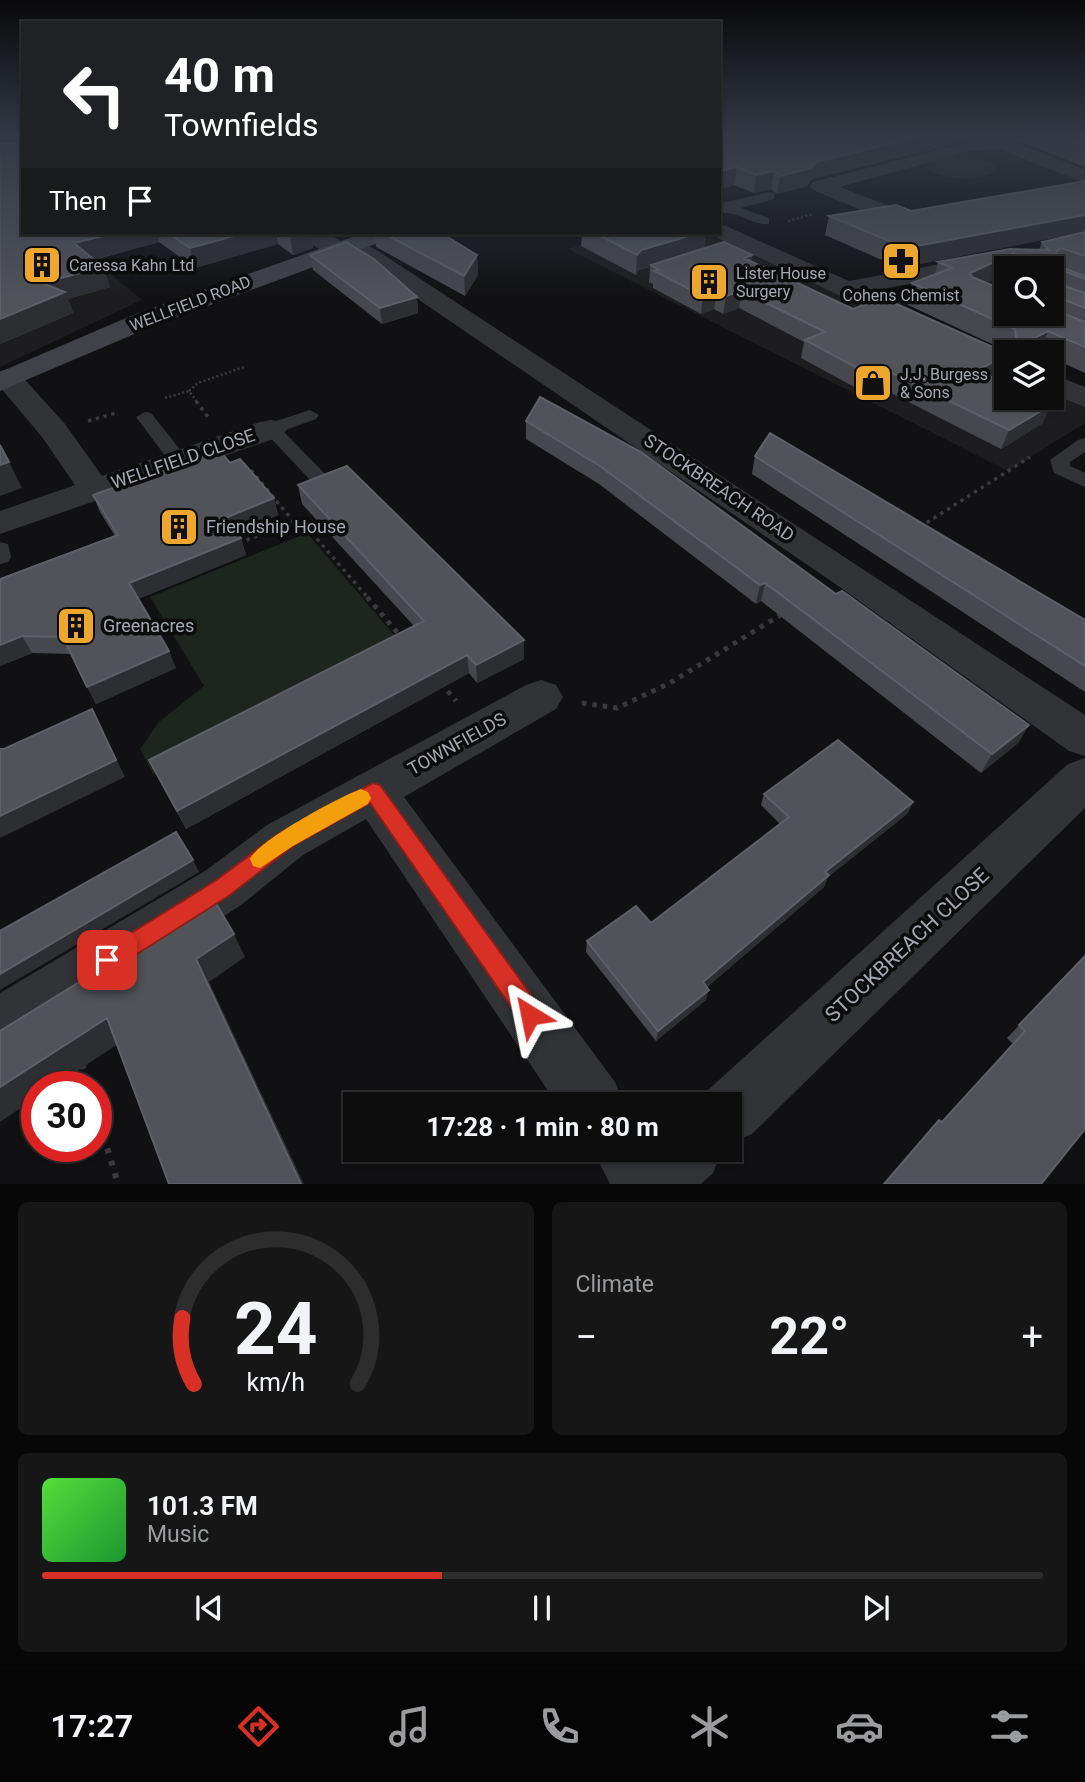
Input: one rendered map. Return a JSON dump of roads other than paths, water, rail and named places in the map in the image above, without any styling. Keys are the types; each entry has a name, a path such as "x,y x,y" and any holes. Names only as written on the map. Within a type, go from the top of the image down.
{"main road":[{"name":"WELLFIELD ROAD","path":"4,380 142,320 378,235"}],"street":[{"path":"828,189 905,220 946,212"},
{"name":"STOCKBREACH ROAD","path":"317,235 370,256 847,574 1085,738"},
{"path":"731,241 846,289 994,357"},
{"path":"846,289 976,265 994,270"},
{"name":"WELLFIELD CLOSE","path":"4,380 54,431 94,489"},
{"path":"1064,388 1085,398"},
{"name":"WELLFIELD CLOSE","path":"0,523 271,429"},
{"name":"TOWNFIELDS","path":"0,1026 223,888 285,840 541,697"},
{"name":"STOCKBREACH CLOSE","path":"742,1101 1085,778"},
{"path":"373,791 585,1092"},
{"path":"635,1162 652,1184 677,1162"}],"lane":[{"path":"723,207 770,196"},
{"path":"723,207 764,221"},
{"path":"994,281 973,295 994,304"},
{"path":"310,415 271,429 322,481"},
{"path":"145,417 179,461"},
{"path":"1085,444 1060,460 1061,469 1085,481"},
{"path":"0,549 0,557"}],"place":[{"name":"Cohens Chemist","path":"901,261"},
{"name":"Caressa Kahn Ltd","path":"42,265"},
{"name":"Lister House Surgery","path":"709,282"},
{"name":"J.J. Burgess & Sons","path":"873,383"},
{"name":"Friendship House","path":"179,527"},
{"name":"Greenacres","path":"76,626"}]}
